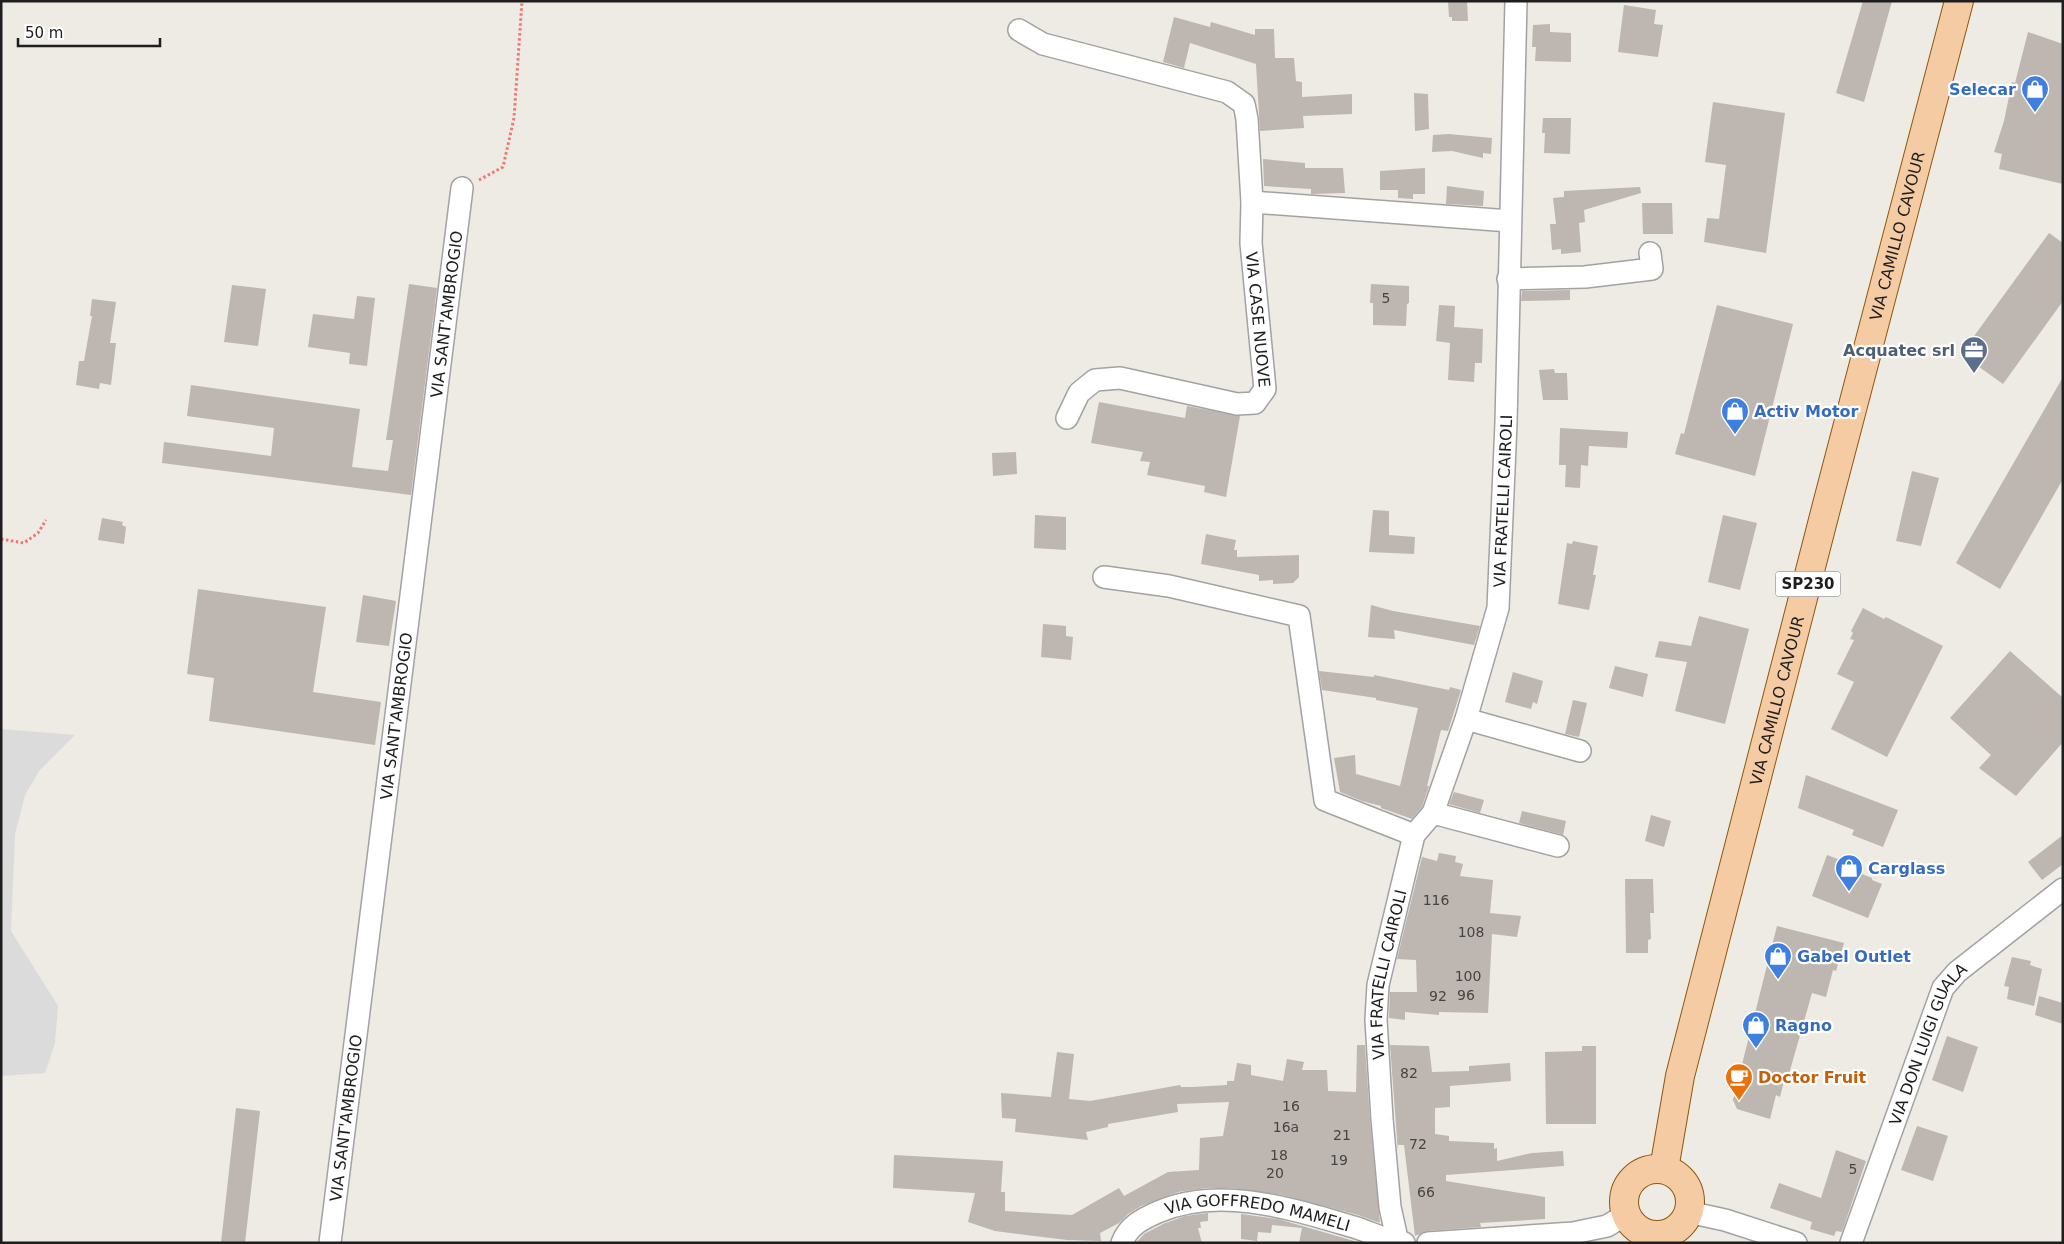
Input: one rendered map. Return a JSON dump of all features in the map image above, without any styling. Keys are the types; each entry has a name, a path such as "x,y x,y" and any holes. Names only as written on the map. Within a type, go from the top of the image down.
{"main road":[{"name":"VIA CAMILLO CAVOUR","path":"1664,1169 1683,1066 1831,496 1886,274 1959,1"},
{"path":"1664,1169 1683,1181 1690,1201 1688,1212 1683,1222 1676,1229 1666,1233 1639,1232 1625,1204 1629,1184 1644,1171 1664,1169"}],"street":[{"name":"VIA FRATELLI CAIROLI","path":"1398,1242 1390,1207 1382,1119 1376,1020 1380,976 1414,835 1433,813 1466,718 1498,608 1506,423 1516,1"},
{"name":"VIA CASE NUOVE","path":"1019,30 1043,44 1227,92 1244,104 1247,119 1252,202 1251,243 1265,390 1256,403 1237,404 1120,378 1095,380 1079,393 1067,418"},
{"name":"VIA SANT'AMBROGIO","path":"330,1243 462,188"},
{"path":"1252,202 1510,221"},
{"path":"1508,279 1585,277 1652,269 1650,253"},
{"path":"1104,577 1169,586 1299,616 1325,800 1414,835"},
{"path":"1466,718 1580,750"},
{"path":"1433,813 1558,846"},
{"name":"VIA DON LUIGI GUALA","path":"1851,1243 1943,988 1957,972 2063,889"},
{"name":"VIA GOFFREDO MAMELI","path":"1122,1243 1124,1234 1141,1220 1174,1205 1211,1199 1274,1205 1404,1243"},
{"path":"1688,1212 1725,1220 1796,1243"},
{"path":"1428,1243 1573,1233 1607,1226 1639,1232"}],"path":[{"path":"462,188 503,167 514,118 522,1"},
{"path":"1,539 24,543 38,533 46,520"}],"shaded area":[{"path":"1,729 75,735 39,771 25,795 15,834 11,931 58,1006 55,1043 45,1073 1,1076"}],"building":[{"path":"1448,1 1467,1 1468,21 1452,21 1452,17 1449,17"},
{"path":"1863,1 1892,1 1864,102 1836,93"},
{"path":"1624,5 1656,10 1654,24 1663,25 1658,57 1618,52"},
{"path":"1174,17 1210,27 1211,22 1255,35 1255,29 1274,29 1275,58 1294,58 1296,81 1302,82 1302,97 1352,94 1352,114 1303,116 1304,128 1260,131 1256,64 1190,43 1184,68 1163,62"},
{"path":"1550,24 1550,32 1571,33 1571,62 1535,61 1536,47 1532,47 1533,25"},
{"name":"Selecar","path":"2028,32 2063,44 2063,184 1999,169 2002,154 1994,152 2004,121 2012,82 2015,83"},
{"path":"1414,93 1428,94 1429,129 1415,131"},
{"path":"1713,102 1785,113 1766,253 1704,242 1707,218 1719,219 1726,165 1705,162"},
{"path":"1543,118 1571,118 1570,154 1544,153 1545,133 1542,133"},
{"path":"1449,134 1492,138 1491,154 1483,153 1483,158 1452,151 1432,152 1433,135"},
{"path":"1263,159 1305,163 1305,168 1343,168 1345,193 1311,194 1311,189 1264,186"},
{"path":"1425,168 1425,194 1413,194 1413,199 1398,198 1398,190 1380,190 1380,171"},
{"path":"1447,186 1484,191 1483,206 1446,204"},
{"path":"1640,187 1641,193 1584,210 1585,222 1579,223 1581,252 1561,254 1561,249 1552,250 1550,224 1556,224 1553,198 1564,197 1564,191"},
{"path":"1642,203 1672,203 1673,234 1643,234"},
{"path":"2049,233 2063,243 2063,301 2003,384 1961,354"},
{"path":"409,284 437,288 411,495 162,463 164,442 271,456 274,428 187,416 191,385 360,409 352,467 388,471 393,440 386,440"},
{"path":"1371,284 1409,286 1406,326 1373,325 1373,303 1370,303"},
{"path":"232,285 266,289 258,346 224,342"},
{"path":"1570,290 1570,300 1521,301 1522,291"},
{"path":"357,296 375,298 367,366 349,364 350,353 308,347 313,314 354,319"},
{"path":"92,299 116,302 110,343 116,343 111,385 100,383 99,389 76,385 79,361 84,361 92,316 90,316"},
{"path":"1439,305 1455,306 1454,327 1483,329 1482,363 1475,363 1474,382 1448,380 1450,343 1436,341"},
{"path":"1717,305 1793,324 1755,476 1675,454 1681,433 1684,434"},
{"path":"1554,369 1555,373 1567,373 1568,400 1543,400 1539,370"},
{"path":"2063,377 2063,479 2000,589 1956,563"},
{"path":"1099,402 1185,418 1187,406 1240,416 1226,497 1204,492 1205,486 1147,475 1150,462 1140,461 1143,452 1091,443"},
{"path":"1560,428 1628,432 1627,448 1589,446 1588,466 1581,465 1580,488 1565,487 1566,465 1559,465"},
{"path":"1016,452 1017,474 993,476 992,453"},
{"path":"1912,471 1939,478 1921,546 1896,541"},
{"path":"1373,510 1389,511 1389,535 1415,537 1414,554 1369,552"},
{"path":"1035,515 1066,517 1066,550 1034,548"},
{"path":"1723,515 1757,523 1740,590 1708,582"},
{"path":"102,518 123,522 122,525 126,527 124,544 98,540"},
{"path":"1206,534 1236,540 1234,550 1237,550 1237,557 1299,555 1299,577 1293,583 1273,584 1273,580 1259,581 1259,575 1201,564"},
{"path":"1573,541 1598,546 1593,575 1596,575 1589,610 1558,604 1567,543 1572,544"},
{"path":"198,589 326,607 313,692 381,702 375,745 209,721 214,678 187,674"},
{"path":"363,595 396,601 389,646 356,642"},
{"path":"1371,605 1393,611 1480,626 1474,645 1394,630 1395,639 1368,637"},
{"path":"1863,608 1884,619 1886,617 1943,646 1887,757 1831,729 1854,682 1837,674 1854,640 1850,639 1853,633 1851,631"},
{"path":"1699,616 1749,629 1725,724 1675,711 1687,662 1655,657 1659,641 1691,646"},
{"path":"1043,624 1066,626 1066,636 1073,637 1071,660 1041,657"},
{"path":"2010,651 2063,698 2063,742 2016,796 1979,768 1991,755 1950,718"},
{"path":"1615,666 1648,674 1643,697 1609,688"},
{"path":"1319,671 1374,677 1374,675 1449,690 1450,687 1461,690 1448,731 1441,730 1427,786 1429,786 1422,807 1412,819 1340,792 1334,758 1355,755 1356,774 1400,786 1418,708 1376,700 1376,698 1322,690"},
{"path":"1513,672 1543,681 1537,704 1533,702 1531,709 1505,702"},
{"path":"1573,700 1587,703 1579,737 1565,734"},
{"path":"1806,775 1898,810 1883,847 1852,835 1854,830 1798,808"},
{"path":"1454,792 1484,800 1480,813 1449,804"},
{"path":"1522,811 1566,821 1563,835 1519,823"},
{"path":"1651,815 1671,821 1664,847 1645,841"},
{"path":"2063,835 2063,864 2042,880 2028,862"},
{"path":"1439,853 1456,856 1455,862 1463,864 1460,876 1493,880 1490,913 1521,916 1517,937 1492,934 1488,1013 1439,1012 1439,1015 1405,1012 1405,1020 1389,1018 1390,992 1417,992 1416,960 1397,959 1422,857 1437,861"},
{"path":"1827,855 1843,861 1841,866 1882,884 1868,918 1812,896"},
{"path":"1625,879 1653,879 1654,913 1650,913 1651,939 1648,940 1648,953 1626,953"},
{"path":"1777,926 1844,943 1836,971 1833,970 1826,997 1812,993 1789,1074 1786,1073 1780,1097 1776,1095 1770,1119 1737,1109 1733,1100"},
{"path":"2012,957 2031,961 2030,965 2042,969 2034,1006 2007,999 2009,987 2004,986"},
{"path":"2039,996 2063,1003 2063,1024 2035,1015"},
{"path":"1947,1036 1978,1047 1963,1092 1932,1080"},
{"path":"1357,1045 1365,1045 1380,1223 1358,1215 1283,1195 1232,1188 1206,1188 1178,1192 1141,1206 1128,1214 1119,1223 1100,1233 1101,1241 1067,1240 995,1231 968,1222 975,1193 893,1188 894,1155 1003,1161 1001,1192 1005,1192 1005,1211 1072,1215 1119,1188 1124,1196 1168,1172 1199,1170 1200,1138 1223,1136 1229,1102 1177,1104 1178,1112 1108,1124 1108,1127 1086,1132 1088,1140 1015,1132 1016,1119 1002,1118 1001,1093 1051,1097 1057,1052 1074,1054 1069,1099 1090,1101 1180,1085 1181,1087 1193,1087 1227,1085 1227,1081 1234,1081 1237,1063 1251,1065 1251,1075 1283,1081 1287,1059 1304,1062 1302,1070 1327,1070 1328,1091 1356,1092"},
{"path":"1390,1045 1429,1046 1432,1072 1469,1071 1469,1066 1510,1063 1511,1081 1450,1086 1450,1107 1435,1108 1435,1134 1449,1136 1449,1141 1494,1143 1494,1149 1497,1148 1497,1161 1532,1153 1563,1151 1564,1166 1446,1175 1446,1181 1545,1197 1545,1219 1480,1223 1481,1227 1427,1231 1415,1236 1404,1145 1398,1145 1398,1152"},
{"path":"1582,1046 1596,1046 1596,1124 1546,1124 1545,1052 1582,1051"},
{"path":"236,1108 260,1111 245,1243 221,1243"},
{"path":"1917,1126 1948,1136 1933,1181 1901,1170"},
{"path":"1836,1150 1866,1161 1842,1232 1836,1231 1834,1236 1810,1229 1812,1222 1770,1208 1779,1183 1821,1198"},
{"path":"1208,1213 1208,1221 1200,1222 1201,1228 1198,1228 1202,1243 1136,1243 1144,1234 1163,1224 1185,1216"},
{"path":"1241,1214 1278,1219 1361,1243 1299,1243 1302,1228 1272,1225 1271,1233 1258,1232 1257,1241 1241,1239"}],"place":[{"name":"Selecar","path":"2035,113"},
{"name":"Acquatec srl","path":"1974,374"},
{"name":"Activ Motor","path":"1735,435"},
{"name":"Carglass","path":"1849,892"},
{"name":"Gabel Outlet","path":"1778,980"},
{"name":"Ragno","path":"1756,1049"},
{"name":"Doctor Fruit","path":"1739,1101"}]}
